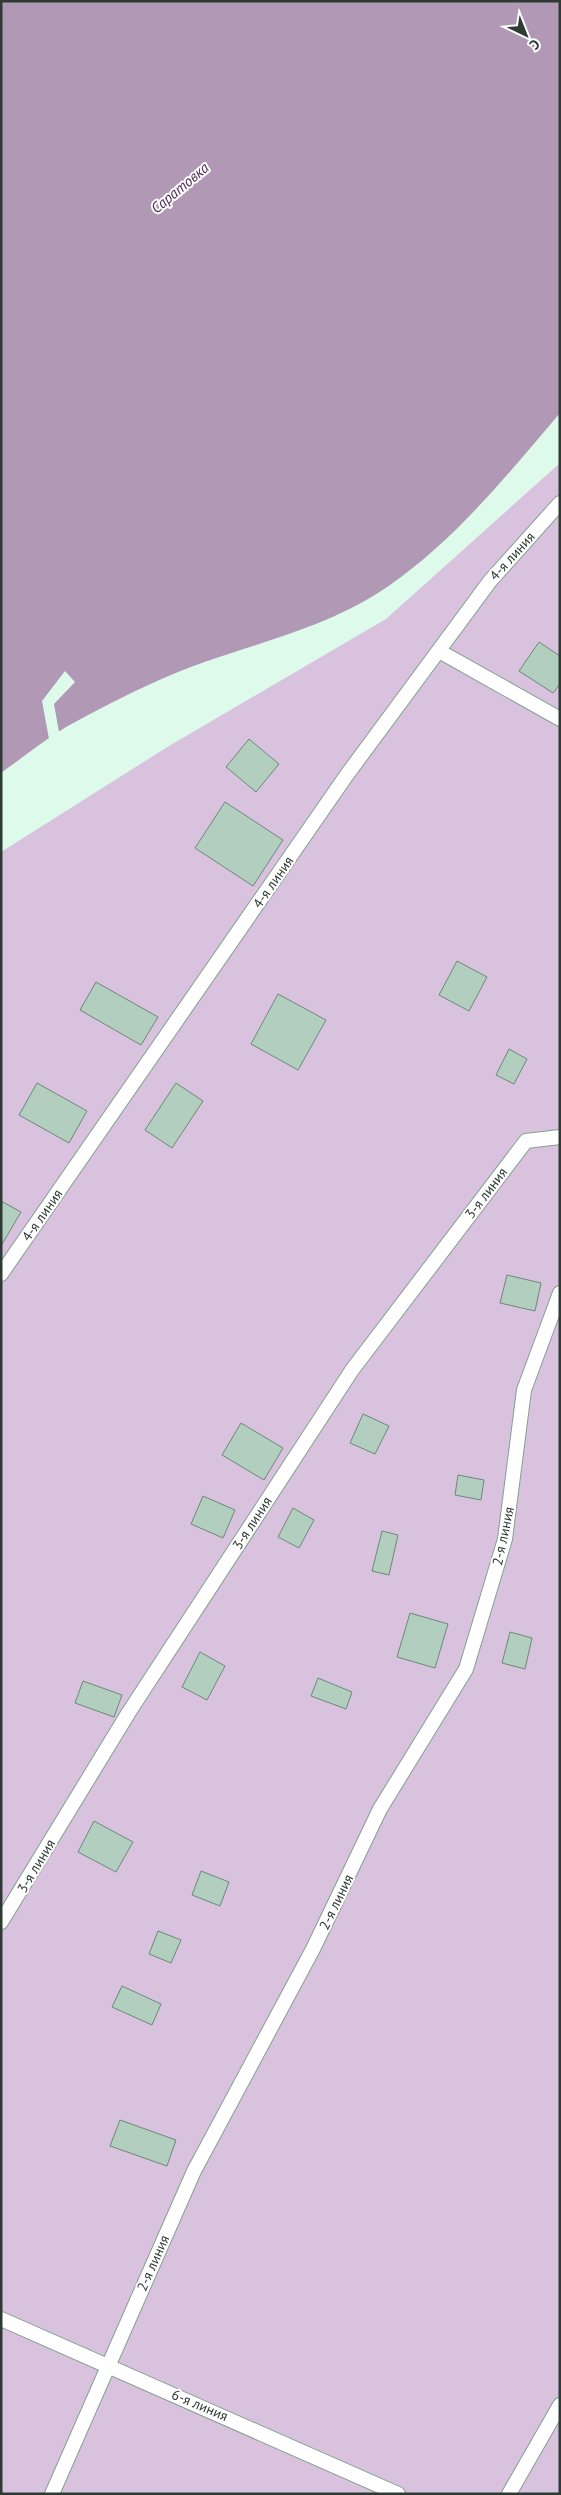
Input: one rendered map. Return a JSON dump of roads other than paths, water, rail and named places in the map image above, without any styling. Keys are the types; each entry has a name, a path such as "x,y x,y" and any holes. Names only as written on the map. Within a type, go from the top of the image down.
{"lane":[{"name":"4-я линия","path":"1,1274 340,785 490,581 560,503"},
{"path":"438,651 560,719"},
{"name":"3-я линия","path":"1,1922 129,1712 352,1370 526,1141 560,1137"},
{"name":"2-я линия","path":"52,2494 194,2171 313,1949 380,1809 466,1669 505,1538 524,1390 560,1293"},
{"name":"6-я линия","path":"1,2319 232,2419 398,2494"},
{"path":"506,2492 560,2405"}],"water":[{"name":"Саратовка","path":"1,1 560,1 560,413 480,505 437,547 390,585 363,602 335,616 306,628 186,669 134,692 66,727 1,773"}]}
